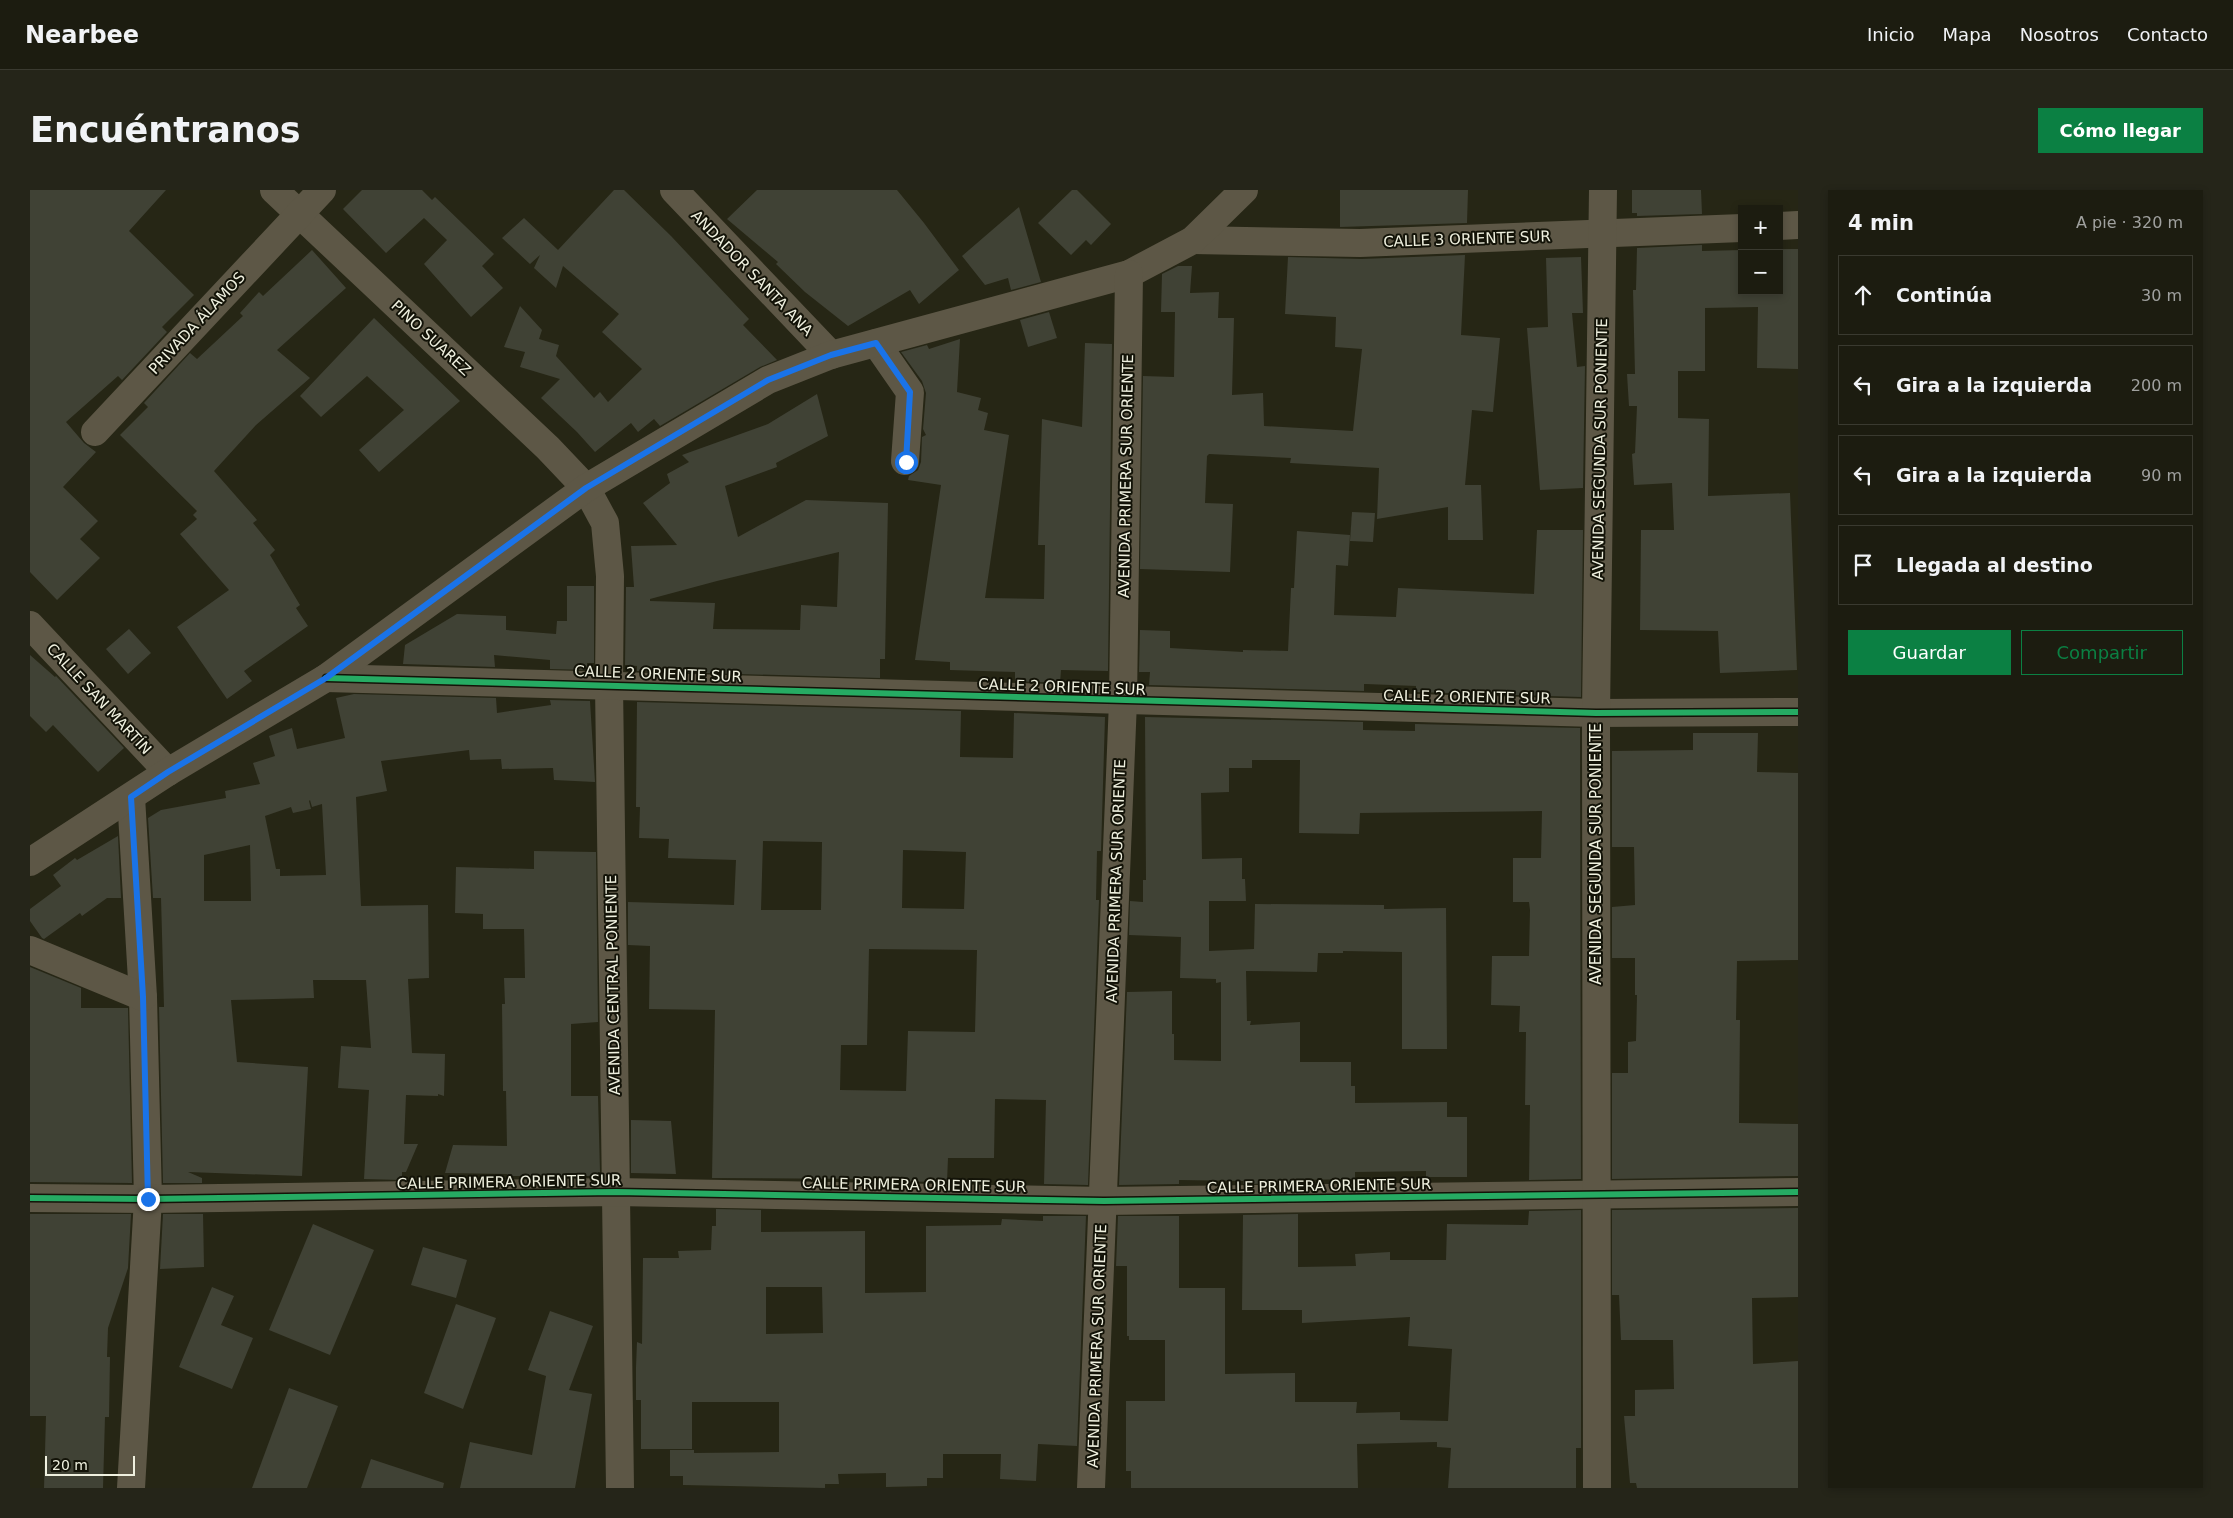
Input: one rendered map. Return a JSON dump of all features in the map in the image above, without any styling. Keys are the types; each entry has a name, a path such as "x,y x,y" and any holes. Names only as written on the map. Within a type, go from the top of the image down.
{"street":[{"name":"PINO SUAREZ","path":"274,190 548,448 586,488"},
{"name":"PRIVADA ÁLAMOS","path":"95,432 322,190"},
{"name":"ANDADOR SANTA ANA","path":"674,190 831,355"},
{"path":"30,862 168,772 326,678 586,488 768,380 831,355 1129,274 1193,240 1244,190"},
{"name":"AVENIDA SEGUNDA SUR PONIENTE","path":"1597,1488 1596,713 1603,190"},
{"path":"1783,226 1798,226"},
{"name":"CALLE 3 ORIENTE SUR","path":"1193,240 1360,243 1603,235 1738,228"},
{"name":"AVENIDA PRIMERA SUR ORIENTE","path":"1091,1488 1104,1201 1122,701 1129,274"},
{"path":"876,343 910,392 906,462"},
{"name":"AVENIDA CENTRAL PONIENTE","path":"586,488 605,524 610,576 609,685 620,1488"},
{"name":"CALLE SAN MARTÍN","path":"30,625 168,772"},
{"name":"CALLE 2 ORIENTE SUR","path":"326,678 1596,713 1798,712"},
{"path":"131,797 143,997 148,1199 131,1488"},
{"path":"30,950 143,997"},
{"name":"CALLE PRIMERA ORIENTE SUR","path":"30,1198 148,1199 616,1192 1104,1201 1798,1192"}],"building":[{"path":"30,190 166,190 129,231 194,295 162,327 167,332 122,380 118,376 66,422 84,443 96,452 63,487 98,521 80,539 100,558 57,600 30,572"},
{"path":"362,190 422,190 432,200 435,197 494,254 482,266 503,288 471,317 424,264 447,240 424,218 386,253 343,209"},
{"path":"614,190 624,190 671,236 749,319 743,325 777,360 760,367 660,426 654,419 638,432 631,423 595,452 541,398 560,379 520,367 525,352 504,347 520,306 542,330 539,339 559,345 556,356 594,398 600,392 608,402 642,369 602,332 619,314 563,266 556,288 534,268 540,255 530,264 502,238 524,218 558,250"},
{"path":"757,190 897,190 959,270 919,304 910,290 848,326 805,292 776,264 778,262 727,219"},
{"path":"1072,190 1077,190 1111,224 1091,245 1086,240 1071,255 1038,223"},
{"path":"1340,190 1468,190 1467,223 1340,227"},
{"path":"1632,190 1701,190 1702,214 1637,216 1637,213 1632,213"},
{"path":"1019,207 1041,282 1011,290 1008,278 985,285 962,256"},
{"path":"1702,245 1702,251 1738,250 1738,295 1783,295 1783,249 1798,249 1798,369 1757,368 1758,307 1705,308 1705,371 1678,371 1678,418 1709,419 1708,496 1790,493 1797,670 1720,673 1718,631 1640,630 1641,530 1674,530 1672,483 1634,485 1632,454 1635,453 1637,406 1629,406 1627,374 1635,374 1633,290 1636,290 1637,248"},
{"path":"312,250 346,288 277,350 310,378 256,425 214,471 257,520 253,523 275,550 270,555 300,605 296,608 308,626 244,671 252,681 227,699 177,627 229,590 180,534 197,519 193,515 197,511 120,435 148,407 144,403 190,353 197,359 243,316 240,313 259,292 263,296"},
{"path":"1465,255 1461,335 1500,338 1493,412 1472,410 1465,485 1481,485 1483,540 1448,540 1448,507 1377,519 1379,468 1290,463 1291,458 1209,454 1207,456 1205,503 1233,504 1230,572 1140,569 1143,376 1174,377 1175,312 1161,312 1162,274 1178,266 1192,266 1190,293 1219,292 1218,318 1234,318 1232,395 1263,393 1264,426 1353,431 1362,349 1335,347 1336,317 1285,314 1288,257 1361,259"},
{"path":"1581,257 1583,313 1572,313 1577,367 1585,366 1583,488 1540,490 1527,328 1548,327 1546,258"},
{"path":"1049,312 1057,338 1028,347 1020,320"},
{"path":"374,318 460,401 379,472 359,450 404,410 367,376 321,417 300,396"},
{"path":"960,339 957,392 981,398 978,410 988,413 984,430 1009,435 985,598 1044,599 1045,545 1038,545 1042,419 1082,427 1085,343 1112,344 1108,671 1061,670 1060,683 1015,681 1015,672 950,670 950,662 915,660 941,485 908,480 909,476 918,470 921,462 922,437 926,435 923,429 926,393 922,381 901,352 927,345 929,349"},
{"path":"817,394 828,436 776,463 777,467 725,486 738,537 806,500 888,503 885,659 880,659 880,678 637,671 637,666 625,665 626,587 634,587 631,546 677,545 643,503 670,483 667,474 689,462 682,455 768,424","holes":["839,552 837,607 801,605 800,630 713,629 715,603 650,601 650,599"]},
{"path":"1352,512 1375,513 1373,542 1350,541"},
{"path":"1537,530 1583,530 1581,697 1416,692 1416,686 1366,684 1364,684 1364,691 1149,685 1150,672 1139,672 1140,630 1170,631 1170,648 1243,652 1243,650 1288,651 1291,588 1294,588 1297,531 1350,535 1348,566 1336,565 1334,615 1396,617 1398,588 1534,594"},
{"path":"567,586 594,586 594,663 587,663 588,670 550,669 550,660 494,655 495,667 403,664 405,645 457,614 506,616 506,630 556,634 557,621 567,621"},
{"path":"129,629 151,653 128,674 106,649"},
{"path":"30,655 56,676 124,748 98,772 53,725 46,732 30,716"},
{"path":"354,694 496,698 497,713 551,705 550,700 590,701 595,782 554,780 553,768 502,769 501,759 470,760 469,750 381,761 387,791 356,797 361,906 428,905 429,978 408,979 412,1053 445,1054 444,1096 438,1094 438,1096 406,1095 404,1144 418,1144 406,1172 402,1172 402,1180 364,1179 369,1090 338,1088 341,1046 371,1048 366,980 313,980 314,998 231,1000 237,1062 308,1067 302,1176 188,1172 202,1178 202,1183 163,1183 159,1007 164,1007 161,898 153,898 148,818 161,810 226,798 225,791 260,784 253,763 275,756 269,736 292,728 297,749 345,738 336,698","holes":["310,800 312,807 322,804 326,875 280,876 280,869 276,869 265,816 291,807 293,813 311,809","250,845 251,901 204,901 204,855"]},
{"path":"637,702 961,711 960,757 1013,758 1014,713 1105,717 1101,851 1097,851 1096,900 1099,900 1088,1185 1044,1184 1046,1100 995,1099 994,1158 948,1158 947,1182 872,1181 872,1179 712,1178 715,1010 649,1009 650,946 628,945 628,902 734,905 736,860 668,858 669,839 639,838 640,807 636,807","holes":["763,841 822,842 821,910 761,910","903,850 966,852 964,909 902,908","869,949 977,950 975,1032 908,1031 906,1091 840,1090 841,1045 867,1045"]},
{"path":"1145,717 1363,722 1363,730 1415,731 1415,724 1580,728 1581,1179 1529,1180 1530,1105 1525,1105 1526,1032 1519,1032 1520,1006 1491,1005 1492,956 1529,956 1529,902 1513,902 1513,858 1541,858 1542,811 1360,813 1359,834 1299,833 1300,760 1252,760 1252,768 1229,768 1229,792 1201,793 1202,859 1242,858 1242,879 1245,879 1246,901 1209,901 1209,951 1254,949 1255,904 1384,905 1384,909 1446,908 1447,1049 1402,1049 1402,952 1343,951 1343,953 1318,953 1317,972 1246,971 1247,1021 1251,1021 1250,1025 1300,1022 1300,1062 1351,1062 1351,1086 1355,1086 1355,1103 1447,1102 1447,1117 1467,1117 1467,1177 1426,1177 1426,1171 1355,1172 1355,1179 1301,1180 1298,1183 1243,1184 1243,1181 1179,1180 1179,1184 1119,1185 1127,992 1172,991 1174,1060 1221,1061 1221,982 1216,983 1216,979 1180,978 1181,937 1129,935 1130,901 1143,902 1143,880 1146,880"},
{"path":"1693,733 1758,733 1757,772 1798,773 1798,960 1737,961 1736,1020 1740,1020 1739,1123 1798,1124 1798,1176 1612,1179 1612,1073 1628,1073 1628,1042 1636,1041 1637,995 1635,995 1635,958 1612,958 1612,907 1635,905 1634,847 1612,847 1612,751 1693,750"},
{"path":"118,836 121,898 107,898 82,916 80,913 44,939 42,938 30,921 30,909 61,886 53,875 75,858 77,860"},
{"path":"534,851 596,852 598,1022 571,1024 571,1096 598,1096 600,1172 598,1172 598,1176 507,1176 507,1174 445,1173 453,1145 507,1146 506,1091 503,1091 502,1004 505,1004 504,978 525,978 524,929 483,929 483,914 455,913 456,867 534,869"},
{"path":"30,967 81,988 81,1008 128,1008 132,1183 30,1182"},
{"path":"631,1120 671,1121 676,1174 631,1173"},
{"path":"1798,1208 1798,1297 1752,1298 1753,1364 1798,1361 1798,1488 1637,1488 1636,1483 1630,1483 1624,1416 1635,1416 1635,1390 1674,1389 1673,1340 1621,1340 1619,1295 1612,1295 1612,1210"},
{"path":"716,1209 761,1210 761,1232 865,1231 865,1293 926,1292 926,1226 1001,1225 1002,1219 1043,1221 1043,1216 1086,1216 1077,1446 1038,1444 1036,1481 1000,1479 1001,1454 943,1454 943,1478 927,1478 927,1486 886,1487 886,1473 838,1474 839,1484 825,1484 825,1488 683,1485 683,1476 670,1476 670,1450 694,1450 694,1453 779,1452 779,1402 692,1402 692,1449 641,1449 641,1400 636,1400 636,1367 637,1342 642,1344 643,1258 679,1258 678,1251 711,1250 712,1226 716,1226","holes":["766,1287 822,1287 823,1333 766,1334"]},
{"path":"1581,1210 1581,1448 1576,1448 1576,1488 1448,1488 1451,1448 1437,1447 1437,1442 1357,1444 1358,1488 1131,1488 1131,1471 1126,1471 1126,1401 1165,1401 1165,1340 1129,1340 1129,1336 1127,1336 1127,1266 1116,1266 1118,1216 1179,1216 1179,1288 1225,1288 1225,1374 1295,1373 1295,1402 1357,1402 1356,1413 1400,1412 1400,1420 1448,1421 1452,1349 1408,1346 1410,1317 1302,1323 1302,1310 1242,1310 1243,1215 1298,1214 1298,1267 1356,1266 1355,1254 1390,1252 1390,1260 1446,1260 1447,1224 1528,1225 1529,1211"},
{"path":"30,1214 131,1214 128,1268 108,1328 107,1357 110,1357 109,1417 105,1417 103,1488 44,1488 46,1416 30,1416"},
{"path":"163,1214 203,1214 204,1267 160,1269"},
{"path":"313,1224 374,1250 330,1355 269,1330"},
{"path":"423,1247 467,1260 456,1298 411,1285"},
{"path":"212,1287 234,1296 221,1325 253,1338 232,1389 179,1367"},
{"path":"456,1304 496,1318 463,1409 424,1393"},
{"path":"550,1311 593,1326 569,1390 592,1394 575,1488 460,1488 470,1442 532,1455 546,1376 528,1370"},
{"path":"289,1388 338,1406 307,1488 252,1488"},
{"path":"371,1459 444,1483 443,1488 361,1488"}],"cycle path":[{"path":"326,678 1596,713 1798,712"},
{"path":"30,1198 148,1199 616,1192 1104,1201 1798,1192"}],"route":[{"path":"148,1199 143,997 131,797 168,772 326,678 586,488 768,380 831,355 876,343 910,392 906,462"}]}
